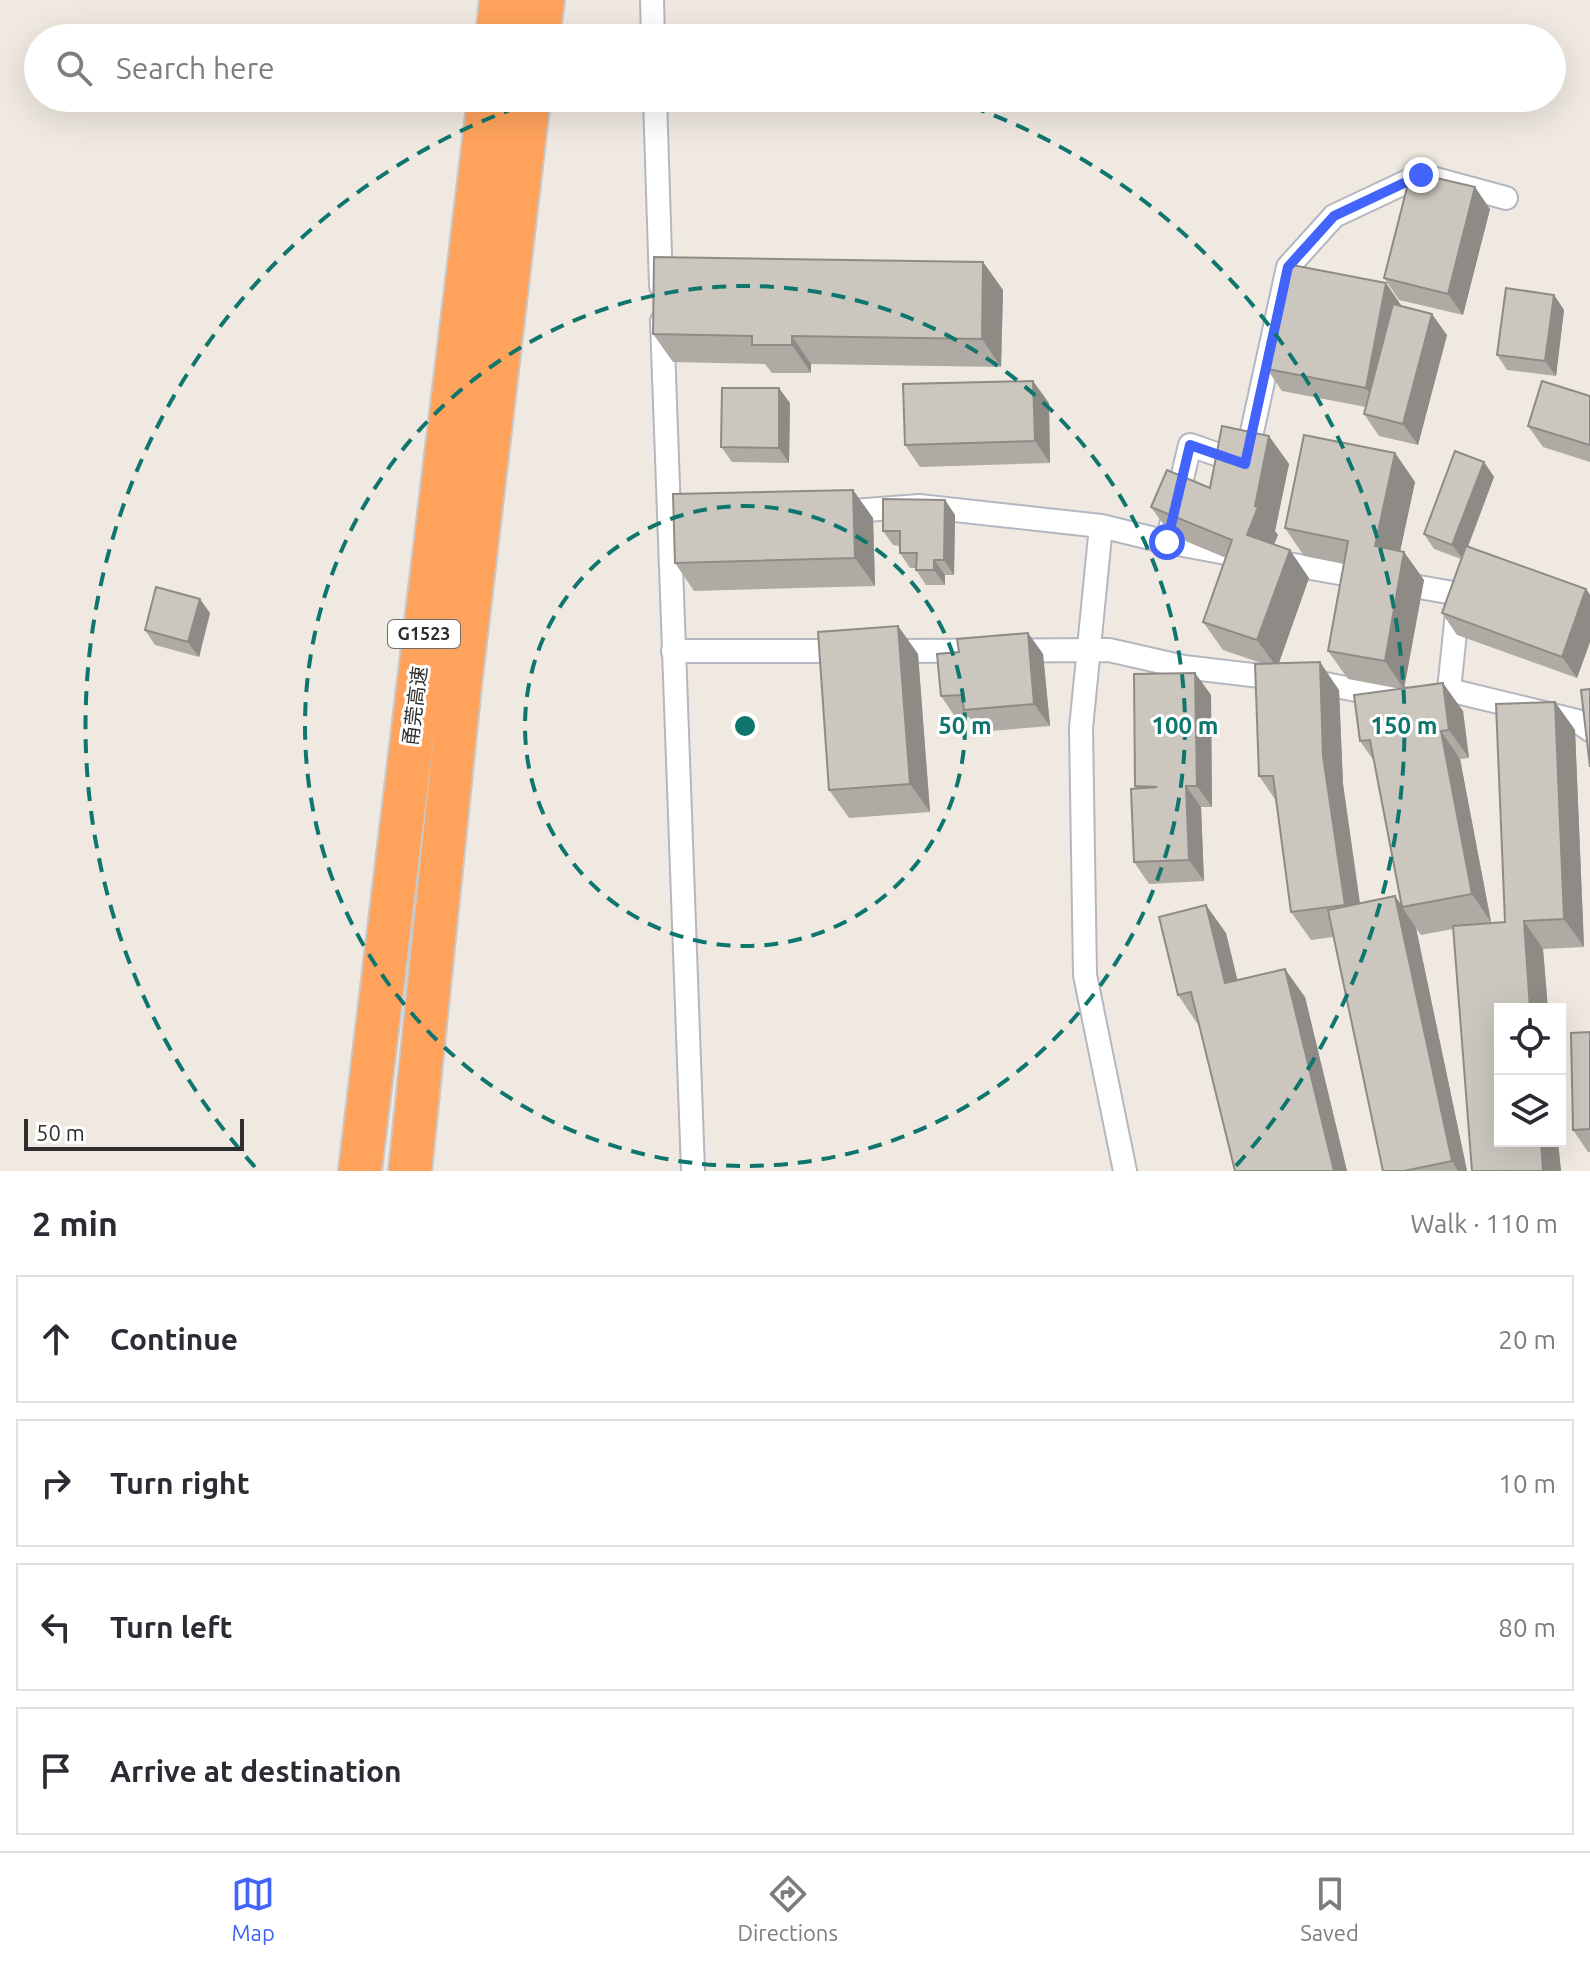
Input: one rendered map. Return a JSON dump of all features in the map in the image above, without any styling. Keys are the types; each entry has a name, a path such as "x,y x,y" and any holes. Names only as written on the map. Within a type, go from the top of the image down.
{"highway":[{"path":"498,24 501,0"},
{"path":"540,24 543,0"},
{"name":"甬莞高速","path":"360,1171 487,112"},
{"name":"甬莞高速","path":"410,1171 460,685 527,112"}],"street":[{"path":"652,0 653,24"},
{"path":"656,112 677,524 673,651 693,1171"},
{"path":"1167,542 1190,445 1245,464 1288,267 1334,216 1421,175 1506,198"},
{"path":"673,651 1109,650 1184,667 1320,683 1440,706 1449,690 1459,594 1167,542 1101,526 919,506 826,513"},
{"path":"1101,526 1081,728 1085,975 1125,1171"},
{"path":"1449,690 1577,721 1590,730"}],"building":[{"path":"1411,172 1475,187 1448,294 1384,278"},
{"path":"654,257 983,262 982,339 792,336 792,345 752,345 752,336 653,334"},
{"path":"1287,264 1386,283 1366,388 1267,369"},
{"path":"1506,288 1554,295 1545,361 1497,355"},
{"path":"1393,304 1432,314 1403,424 1364,414"},
{"path":"1033,381 1035,441 905,445 903,384"},
{"path":"1542,381 1590,396 1590,445 1528,426"},
{"path":"722,388 779,388 779,448 721,447"},
{"path":"1222,426 1269,436 1255,506 1258,507 1247,535 1290,550 1257,640 1203,622 1232,540 1151,507 1167,470 1210,488"},
{"path":"1304,435 1395,453 1375,546 1404,552 1385,661 1328,651 1348,541 1285,528"},
{"path":"1455,451 1484,462 1452,545 1424,534"},
{"path":"853,490 855,558 675,563 673,494"},
{"path":"883,499 945,500 944,560 934,560 934,570 916,570 917,553 900,553 900,531 883,531"},
{"path":"1466,546 1586,589 1562,657 1442,613"},
{"path":"156,587 200,599 188,642 145,630"},
{"path":"898,626 910,784 829,790 818,632"},
{"path":"1028,633 1034,704 964,710 962,695 941,696 937,654 959,652 957,639"},
{"path":"1320,662 1323,756 1345,905 1291,912 1273,776 1259,776 1255,664"},
{"path":"1195,673 1197,786 1186,786 1189,860 1134,862 1131,789 1157,787 1135,786 1134,674"},
{"path":"1443,683 1449,730 1441,731 1472,894 1402,907 1370,740 1360,741 1354,695"},
{"path":"1590,689 1590,767 1581,690"},
{"path":"1555,702 1564,919 1524,921 1530,1003 1494,1003 1494,1147 1541,1147 1543,1171 1472,1171 1453,926 1505,922 1496,704"},
{"path":"1395,896 1452,1161 1404,1171 1383,1171 1328,910"},
{"path":"1206,905 1225,983 1285,969 1334,1171 1235,1171 1191,992 1178,995 1159,917"},
{"path":"1590,1032 1590,1129 1573,1130 1571,1033"}],"route":[{"path":"1167,542 1190,445 1245,464 1288,267 1334,216 1421,175"}]}
